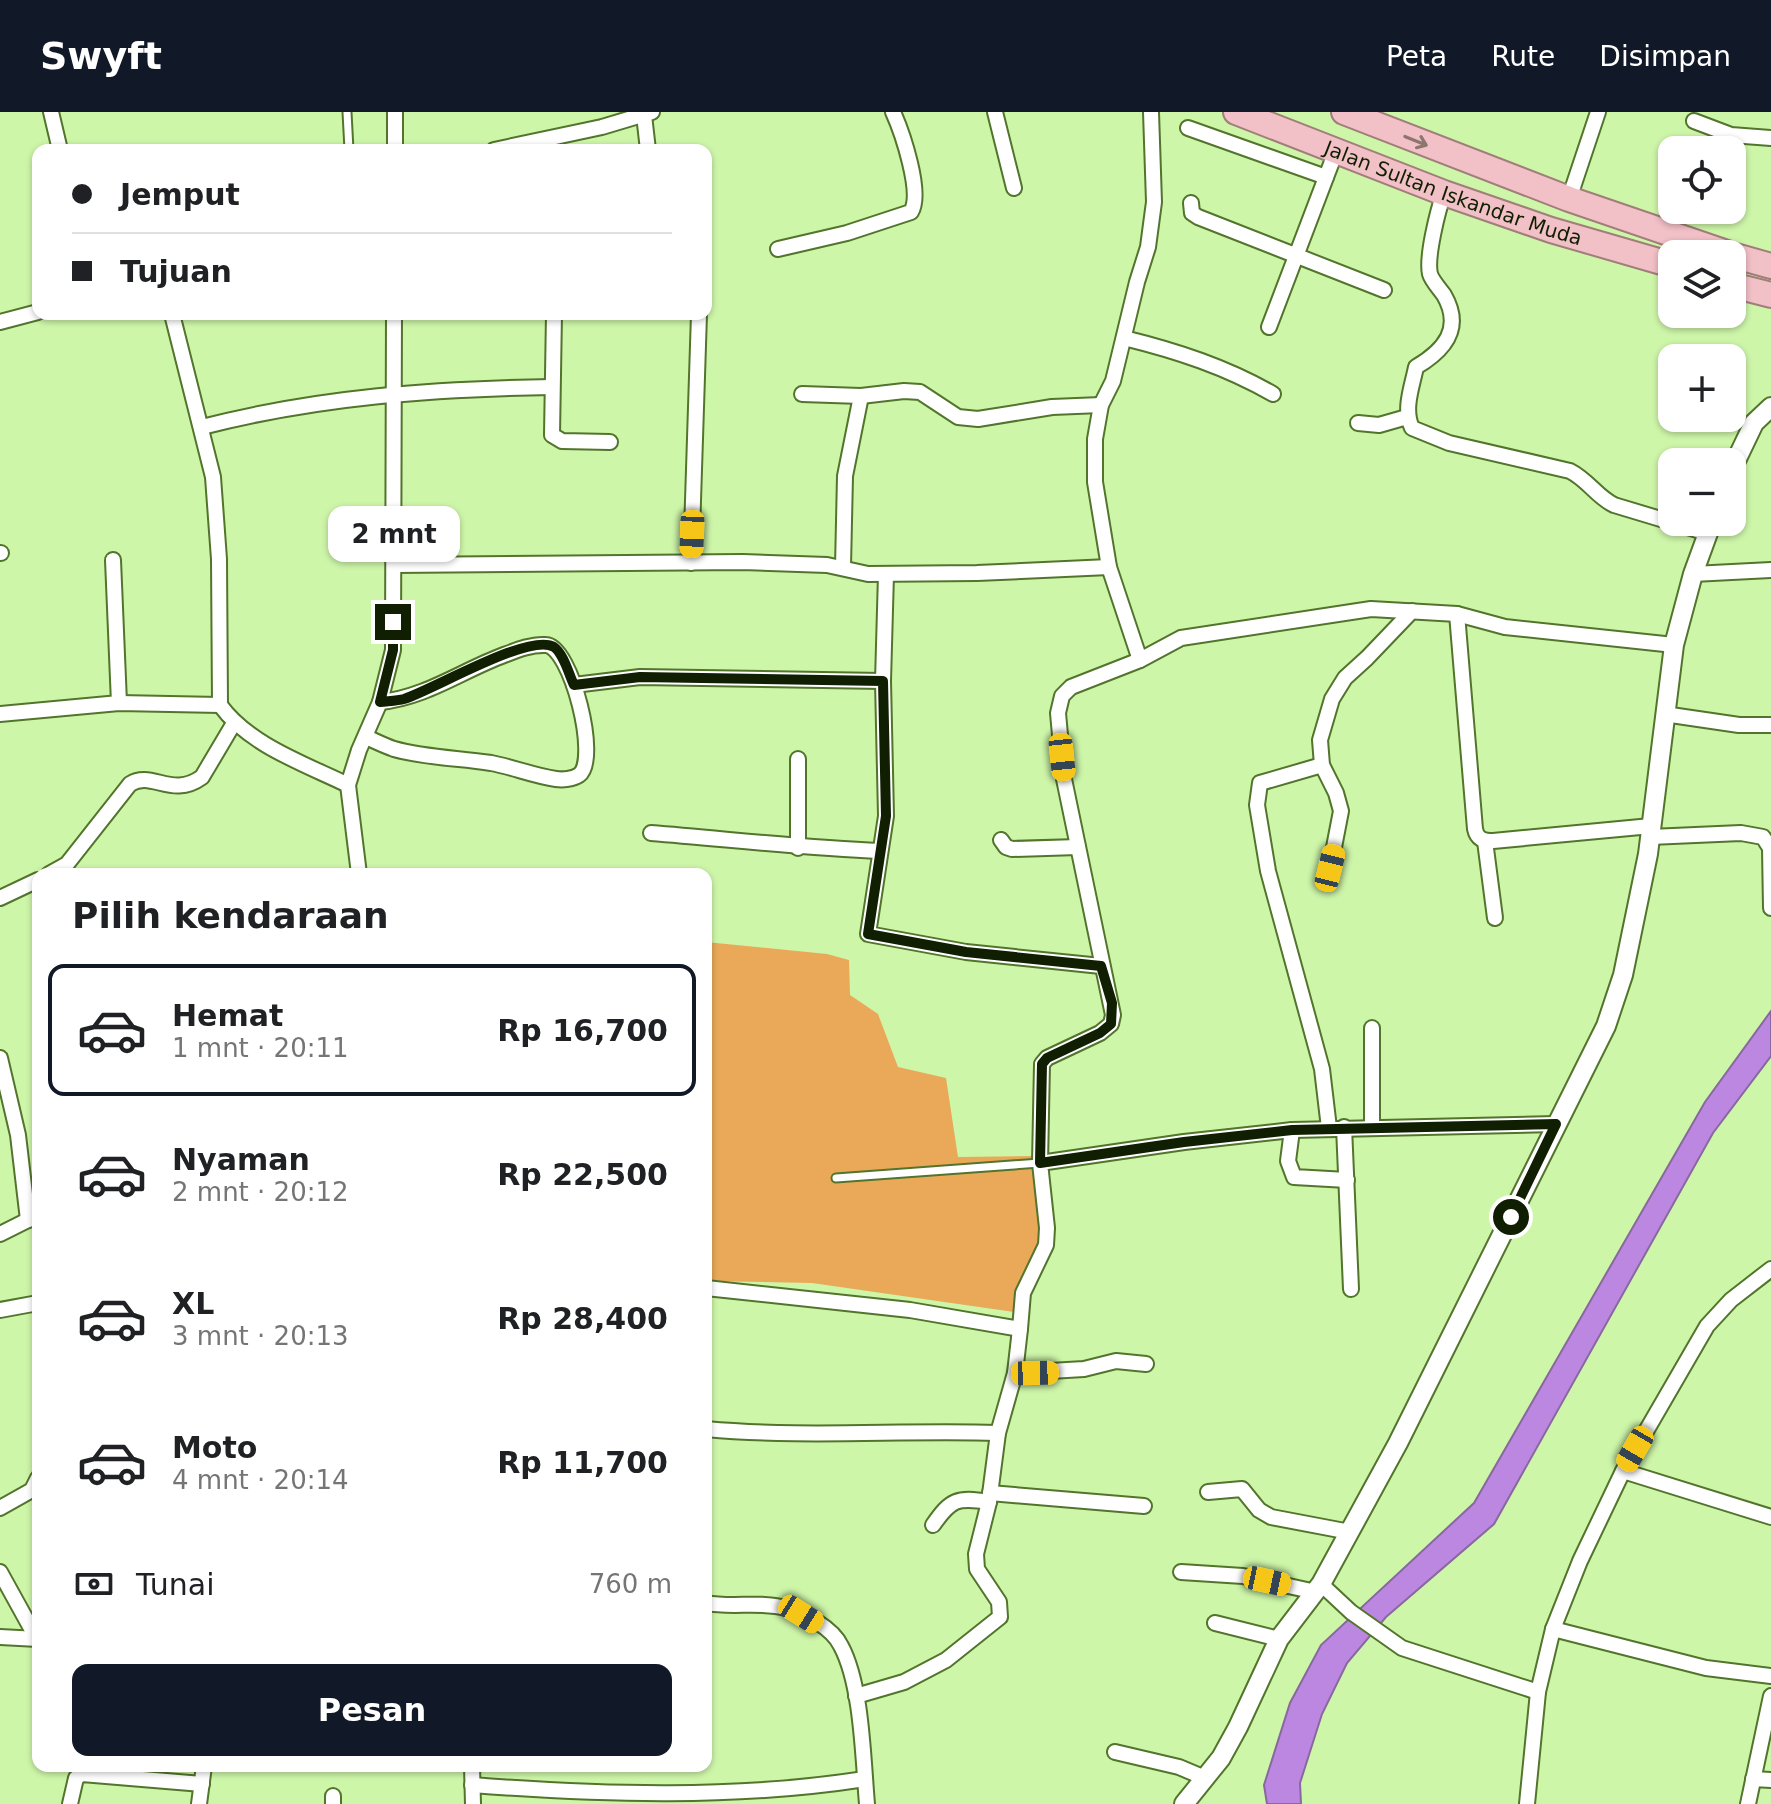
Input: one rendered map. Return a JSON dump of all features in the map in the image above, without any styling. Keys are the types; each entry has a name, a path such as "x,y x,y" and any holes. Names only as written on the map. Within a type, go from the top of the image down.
{"highway":[{"name":"Jalan Sultan Iskandar Muda","path":"1236,112 1444,193 1551,230 1658,261"},
{"name":"Jalan Sultan Iskandar Muda","path":"1344,112 1569,199 1690,240"},
{"path":"1367,162 1376,125"},
{"name":"Jalan Sultan Iskandar Muda","path":"1746,258 1771,266"},
{"path":"1746,289 1771,295"}],"street":[{"path":"51,112 59,144"},
{"path":"395,112 395,144"},
{"path":"598,112 602,127"},
{"path":"778,249 847,233 911,212 915,205 909,165 904,139 893,112"},
{"path":"995,112 1014,188"},
{"path":"1140,660 1109,567 1095,482 1096,423 1113,381 1148,247 1154,202 1151,112"},
{"path":"1569,199 1598,112"},
{"path":"552,144 648,113 648,144"},
{"path":"1694,121 1731,135 1771,138"},
{"path":"1188,128 1326,177"},
{"path":"1269,327 1336,151"},
{"path":"1444,193 1433,231 1430,275 1452,309 1451,326 1446,342 1435,355 1416,367 1407,417 1412,428 1449,443 1570,471 1588,481 1605,501 1658,515"},
{"path":"1191,203 1192,213 1198,217 1384,290"},
{"path":"0,322 32,314"},
{"path":"174,320 213,477 219,559 220,705 234,723 266,745 348,785"},
{"path":"358,868 348,785 380,702 393,650 394,320"},
{"path":"554,320 551,430 554,438 570,442 610,442"},
{"path":"691,563 699,320"},
{"path":"1124,338 1166,348 1219,367 1273,394"},
{"path":"202,427 323,401 394,393 552,387"},
{"path":"802,394 861,396 920,392 958,417 978,419 1052,407 1101,405"},
{"path":"843,567 845,476 861,396"},
{"path":"1742,448 1754,423 1771,407"},
{"path":"1358,423 1379,425 1407,417"},
{"path":"1184,1804 1221,1758 1279,1639 1318,1588 1350,1532 1398,1443 1606,1026 1623,975 1651,831 1674,645 1707,536"},
{"path":"113,560 119,703"},
{"path":"394,565 757,562 843,567 856,572 886,574 1109,567"},
{"path":"1693,574 1771,570"},
{"path":"886,574 883,681 886,816 868,934 966,952 1101,966"},
{"path":"856,1696 904,1682 946,1660 1000,1617 999,1602 976,1563 998,1433 1015,1373 1023,1293 1046,1245 1040,1163 1042,1064 1047,1058 1100,1033 1111,1024 1112,1003 1101,966 1064,779 1059,704 1071,687 1140,660 1181,638 1371,609 1457,614 1520,629 1674,645"},
{"path":"1330,868 1341,811 1322,765 1320,740 1332,699 1345,678 1412,611"},
{"path":"1457,614 1478,837 1485,841 1651,831 1741,833 1763,837 1770,848 1771,908"},
{"path":"366,737 417,754 509,767 557,779 577,777 585,769 588,756 574,685 559,652 553,646 519,649 401,700 380,702"},
{"path":"574,685 640,677 883,681"},
{"path":"0,714 119,703 220,705"},
{"path":"1664,714 1739,725 1771,725"},
{"path":"60,868 67,864 130,784 141,779 166,787 194,782 202,777 234,723"},
{"path":"798,759 798,848"},
{"path":"1322,765 1260,783 1257,805 1268,871 1322,1069 1347,1180 1351,1289"},
{"path":"651,833 735,839 798,848 880,851"},
{"path":"1001,840 1012,849 1078,847"},
{"path":"1485,841 1495,918"},
{"path":"67,864 72,868"},
{"path":"0,898 32,883"},
{"path":"1372,1028 1372,1127"},
{"path":"0,1058 2,1082 18,1135 32,1213"},
{"path":"1040,1163 1292,1130 1556,1124"},
{"path":"1292,1130 1288,1161 1294,1177 1347,1180"},
{"path":"0,1234 32,1219"},
{"path":"1527,1804 1538,1692 1553,1629 1580,1561 1623,1471 1707,1326 1731,1300 1771,1269"},
{"path":"712,1289 910,1310 1020,1329"},
{"path":"0,1310 32,1304"},
{"path":"1015,1373 1084,1369 1116,1361 1146,1364"},
{"path":"712,1429 805,1435 998,1433"},
{"path":"1623,1471 1771,1517"},
{"path":"1208,1492 1242,1489 1259,1510 1271,1517 1350,1532"},
{"path":"0,1508 32,1490"},
{"path":"933,1525 954,1501 961,1498 1144,1506"},
{"path":"0,1572 32,1628"},
{"path":"1181,1572 1243,1576 1318,1588 1402,1648 1538,1692"},
{"path":"712,1603 782,1607 812,1620 841,1644 856,1696 867,1804"},
{"path":"1215,1623 1279,1639"},
{"path":"1553,1629 1706,1668 1771,1676"},
{"path":"0,1637 32,1639"},
{"path":"1748,1804 1771,1696"},
{"path":"1115,1752 1179,1767 1205,1778"},
{"path":"199,1804 203,1772"},
{"path":"472,1772 473,1804"},
{"path":"70,1804 76,1778 82,1774 202,1784"},
{"path":"472,1785 574,1793 773,1790 865,1779"},
{"path":"1753,1779 1771,1780"}],"lane":[{"path":"347,112 349,144"},
{"path":"836,1178 1040,1163"}],"shaded area":[{"path":"712,943 827,954 849,960 850,995 878,1014 898,1067 946,1078 958,1157 1033,1156 1042,1244 1025,1273 1014,1312 812,1283 712,1281"},
{"path":"1771,1011 1771,1056 1713,1133 1494,1524 1386,1617 1347,1663 1322,1714 1300,1783 1301,1804 1267,1804 1264,1785 1290,1703 1321,1645 1474,1503 1705,1102"}],"route":[{"path":"393,622 393,650 380,702 401,700 487,661 519,649 545,645 553,646 559,652 574,685 640,677 883,681 886,816 868,934 966,952 1101,966 1112,1003 1111,1024 1100,1033 1047,1058 1042,1064 1040,1163 1292,1130 1556,1124 1511,1217"}]}
